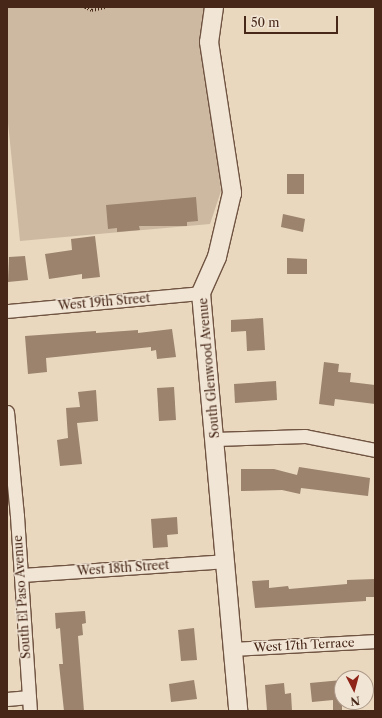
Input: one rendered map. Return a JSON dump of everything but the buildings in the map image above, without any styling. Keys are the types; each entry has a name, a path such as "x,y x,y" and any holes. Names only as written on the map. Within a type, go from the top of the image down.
{"street":[{"name":"South Glenwood Avenue","path":"214,7 210,42 232,193 217,257 201,293 234,650 238,711"},
{"name":"West 19th Street","path":"7,311 201,293"},
{"name":"South El Paso Avenue","path":"7,412 12,516 21,575 30,711"},
{"path":"215,439 305,436 375,450"},
{"name":"West 18th Street","path":"21,575 225,561"},
{"name":"West 17th Terrace","path":"234,650 375,641"},
{"path":"7,699 29,697"}],"path":[{"path":"85,7 92,10 105,7"}],"shaded area":[{"path":"7,7 207,7 203,41 221,191 210,224 20,241 7,113"}]}
